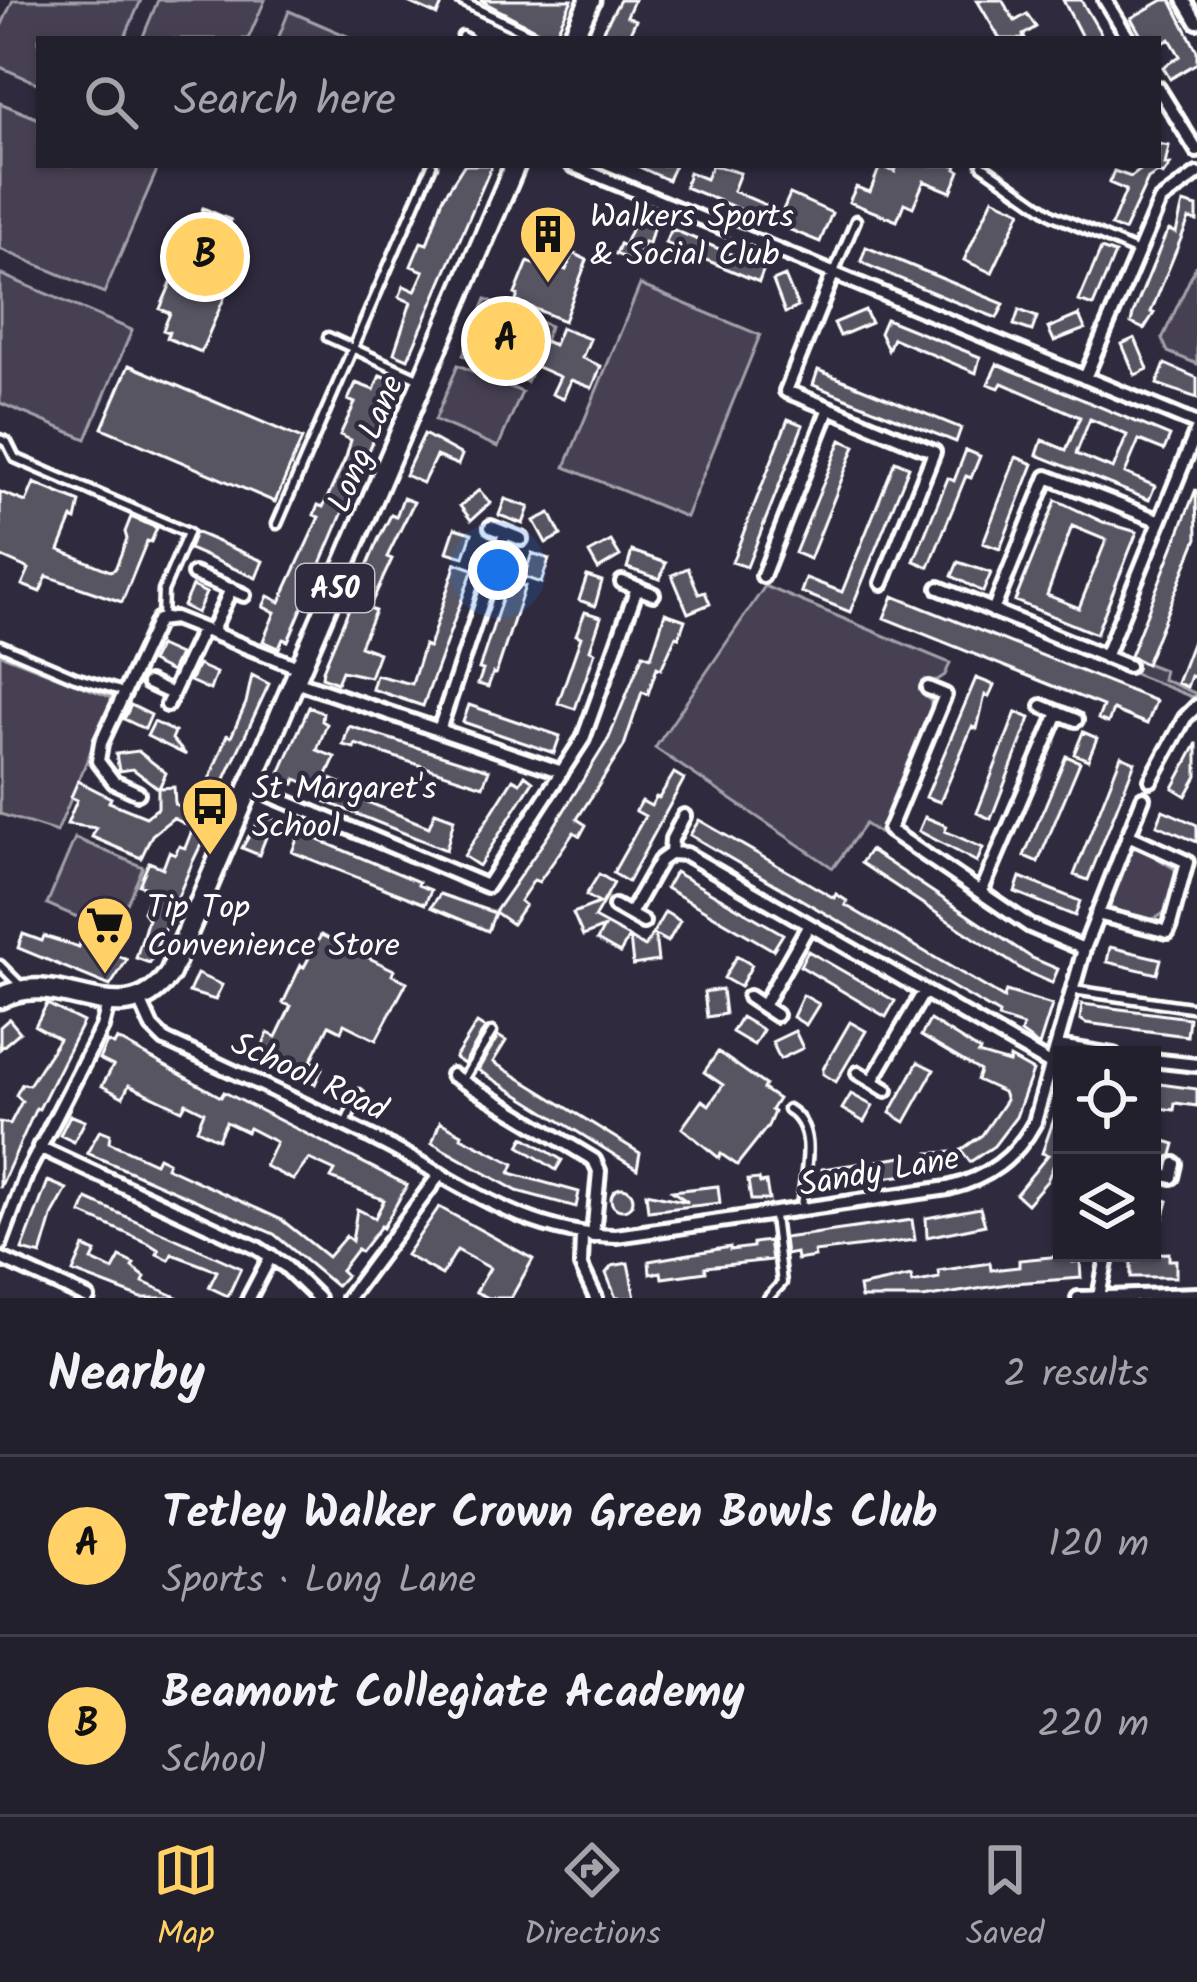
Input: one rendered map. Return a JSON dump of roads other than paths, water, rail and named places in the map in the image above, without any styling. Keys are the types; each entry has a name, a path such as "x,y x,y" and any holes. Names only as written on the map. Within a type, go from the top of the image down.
{"main road":[{"path":"573,36 590,0"},
{"name":"Long Lane","path":"139,998 170,973 514,168"},
{"path":"0,998 23,989 48,988 108,1004 139,998"}],"street":[{"path":"1105,0 1127,36"},
{"path":"1184,0 1197,22"},
{"path":"1161,93 1197,152"},
{"path":"579,168 1197,427 1105,657"},
{"path":"1085,378 1160,201 1197,174"},
{"path":"834,272 786,392 934,452 881,583"},
{"path":"770,570 829,408"},
{"path":"993,610 1047,477 1160,521"},
{"path":"490,527 521,539"},
{"path":"439,730 505,533"},
{"path":"888,568 903,574"},
{"path":"194,574 244,595"},
{"path":"622,582 653,594"},
{"path":"249,786 488,886 589,724 637,588"},
{"path":"148,683 170,699 231,589"},
{"path":"939,589 1128,666"},
{"path":"138,793 107,777 98,761 124,692 155,623 162,618 174,618 297,675 439,730 562,772"},
{"path":"928,688 947,689 889,830 1030,926 1084,949"},
{"path":"1042,706 1076,720"},
{"path":"1151,780 1185,718 1197,706"},
{"path":"982,890 1058,713"},
{"path":"1150,748 1163,756"},
{"path":"117,804 123,787"},
{"name":"Sandy Lane","path":"1058,1046 1084,949 1143,798"},
{"path":"671,853 672,839 684,817"},
{"path":"1097,914 1168,932 1187,862 1128,835"},
{"path":"630,914 660,861 671,853 686,854 1052,1065"},
{"path":"614,906 643,922"},
{"path":"763,1006 809,925"},
{"path":"872,1081 923,993"},
{"path":"748,997 776,1015"},
{"name":"School Road","path":"139,998 152,1027 165,1040 345,1124 520,1217 551,1230 588,1236"},
{"path":"0,1245 108,1004"},
{"path":"1161,1061 1197,1065"},
{"name":"Sandy Lane","path":"588,1236 801,1212 948,1188 992,1172 1024,1143 1053,1062"},
{"path":"858,1073 886,1090"},
{"path":"458,1078 594,1160 599,1171 581,1267 596,1298"},
{"path":"40,1147 271,1256 318,1298"},
{"path":"1161,1175 1172,1178 1175,1164"},
{"path":"348,1298 440,1174"},
{"path":"249,1298 271,1256"},
{"path":"0,1258 88,1298"},
{"path":"1100,1296 1106,1262"},
{"path":"1078,1298 1197,1294"}],"lane":[{"path":"459,0 534,36"},
{"path":"278,524 431,168"},
{"path":"986,168 1034,204 1138,252"},
{"path":"834,272 856,220"},
{"path":"328,337 424,380"},
{"path":"0,439 7,442 14,458 188,533 164,591 162,618"},
{"path":"0,645 124,692"},
{"path":"0,965 23,989"},
{"path":"1073,990 1197,1008"},
{"path":"458,1078 492,1032"},
{"path":"345,1124 359,1094"},
{"path":"788,1109 798,1115 806,1135 801,1212"},
{"path":"768,1298 782,1283 774,1216"}],"place":[{"name":"Beamont Collegiate Academy","path":"205,257"},
{"name":"Walkers Sports & Social Club","path":"548,285"},
{"name":"Tetley Walker Crown Green Bowls Club","path":"506,341"},
{"name":"St Margaret's School","path":"210,857"},
{"name":"Tip Top Convenience Store","path":"105,976"}]}
